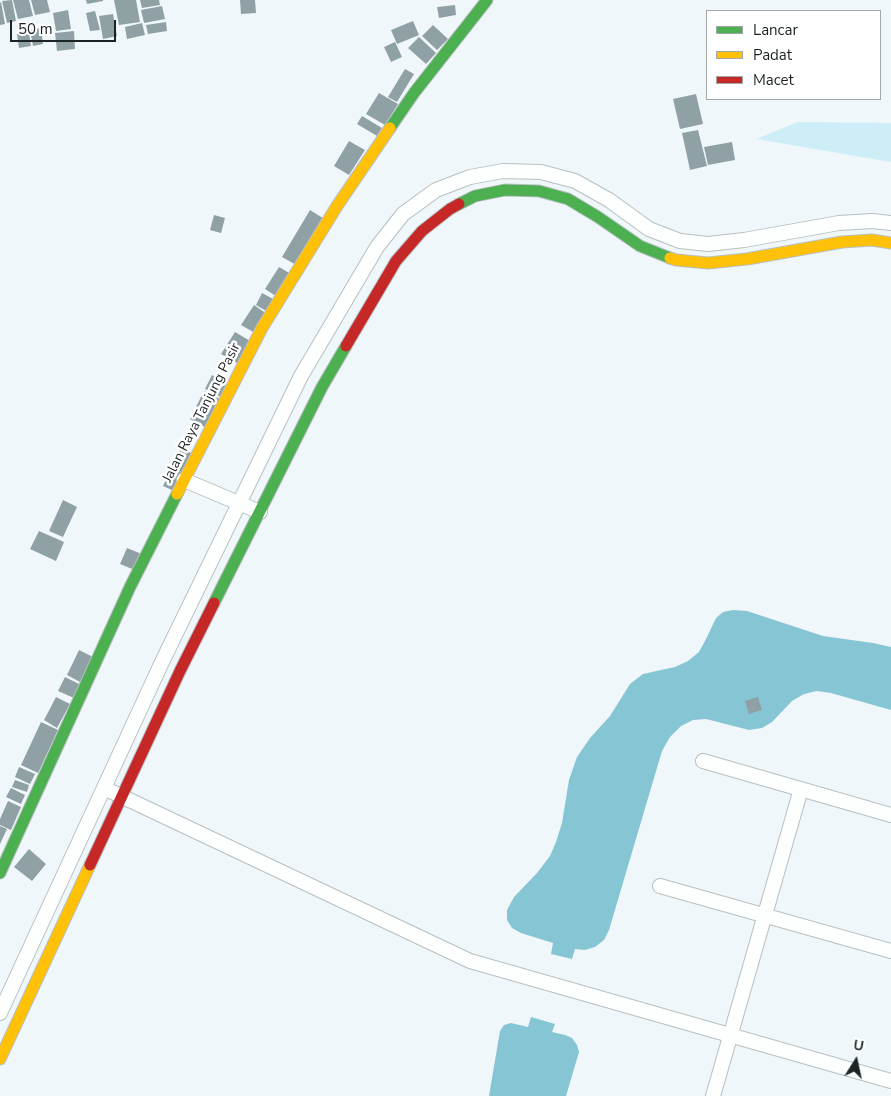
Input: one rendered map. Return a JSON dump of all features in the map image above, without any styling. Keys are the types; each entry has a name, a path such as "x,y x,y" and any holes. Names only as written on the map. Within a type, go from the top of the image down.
{"street":[{"name":"Jalan Raya Tanjung Pasir","path":"0,873 130,587 262,328 337,206 414,93 487,0"},
{"path":"0,1013 162,662 301,376 377,247 403,214 436,190 470,177 503,171 541,172 575,181 609,200 649,229 680,241 708,244 744,240 839,223 872,221 891,223"},
{"path":"0,1059 180,671 322,387 396,261 422,231 450,210 475,196 505,190 539,191 568,199 598,216 640,246 676,260 708,263 747,259 842,242 872,240 891,243"},
{"path":"184,480 260,512"},
{"path":"703,761 891,815"},
{"path":"104,788 470,961 891,1081"},
{"path":"712,1096 801,789"},
{"path":"660,886 891,951"}],"shaded area":[{"path":"798,122 891,123 891,162 756,139"}],"water":[{"path":"733,610 747,611 823,636 891,647 891,710 831,693 817,691 804,694 792,701 772,722 762,728 749,730 706,719 693,720 681,726 670,737 662,751 609,930 604,940 595,947 585,950 575,949 572,959 551,954 553,943 521,933 512,928 507,920 507,910 514,897 550,856 562,823 569,780 577,757 590,738 610,716 630,684 643,674 675,667 688,661 699,652 716,618 723,612"},
{"path":"531,1017 555,1024 552,1032 572,1038 577,1045 579,1052 566,1096 489,1096 500,1031 504,1025 511,1023 528,1027"}],"building":[{"path":"12,0 16,21 7,23 2,1"},
{"path":"13,0 29,0 33,16 18,19"},
{"path":"31,0 47,0 50,12 35,15"},
{"path":"86,0 103,0 103,1 87,4"},
{"path":"114,0 136,0 140,22 119,25"},
{"path":"140,0 159,0 160,5 142,8"},
{"path":"240,0 255,0 256,13 241,14"},
{"path":"0,3 5,24 0,25"},
{"path":"455,5 456,15 439,18 437,7"},
{"path":"162,6 165,19 144,23 141,10"},
{"path":"68,10 71,29 56,31 53,13"},
{"path":"95,11 100,30 90,31 86,13"},
{"path":"113,14 117,36 103,39 99,16"},
{"path":"413,21 419,35 397,44 391,30"},
{"path":"166,22 167,31 148,34 146,25"},
{"path":"142,23 145,35 127,39 125,27"},
{"path":"433,25 448,39 437,50 422,36"},
{"path":"41,28 43,44 33,46 30,30"},
{"path":"74,31 75,49 57,51 55,33"},
{"path":"29,32 31,46 19,48 17,34"},
{"path":"419,37 436,53 426,64 408,48"},
{"path":"395,42 402,57 391,62 384,47"},
{"path":"405,69 414,74 397,102 388,97"},
{"path":"379,93 398,104 385,125 366,114"},
{"path":"696,94 703,124 680,129 673,99"},
{"path":"362,116 382,128 377,136 357,124"},
{"path":"698,130 707,166 690,170 682,133"},
{"path":"349,141 365,150 349,175 334,166"},
{"path":"732,142 735,160 708,165 704,147"},
{"path":"310,210 326,220 298,266 282,257"},
{"path":"214,215 225,218 221,233 210,230"},
{"path":"279,267 293,275 279,298 265,289"},
{"path":"262,293 275,300 268,312 256,305"},
{"path":"254,305 267,314 255,333 241,325"},
{"path":"235,332 252,342 239,364 221,354"},
{"path":"212,375 228,384 221,397 205,389"},
{"path":"204,391 220,399 205,427 190,419"},
{"path":"181,448 191,453 174,491 163,486"},
{"path":"63,500 77,507 63,537 49,531"},
{"path":"39,531 64,542 56,561 30,549"},
{"path":"127,548 144,555 137,571 120,564"},
{"path":"79,650 95,658 82,683 67,675"},
{"path":"65,677 81,685 74,698 58,691"},
{"path":"56,697 70,704 57,728 44,720"},
{"path":"758,697 762,710 749,714 745,701"},
{"path":"41,722 58,730 38,773 21,765"},
{"path":"19,767 35,774 30,784 15,777"},
{"path":"15,780 29,785 27,792 12,787"},
{"path":"11,788 25,795 21,804 6,797"},
{"path":"8,801 21,807 11,830 0,825 0,819"},
{"path":"0,826 7,829 0,844"},
{"path":"29,849 46,864 32,881 14,867"}],"traffic: fast":[{"path":"390,128 414,93 487,0"},
{"path":"459,204 475,196 505,190 539,191 568,199 640,246 670,258"},
{"path":"214,603 322,387 346,346"},
{"path":"0,873 130,587 177,494"}],"traffic: slow":[{"path":"177,494 262,328 337,206 390,128"},
{"path":"670,258 708,263 747,259 842,242 872,240 891,243"},
{"path":"0,1059 90,865"}],"traffic: jam":[{"path":"346,346 396,261 422,231 459,204"},
{"path":"90,865 180,671 214,603"}]}
